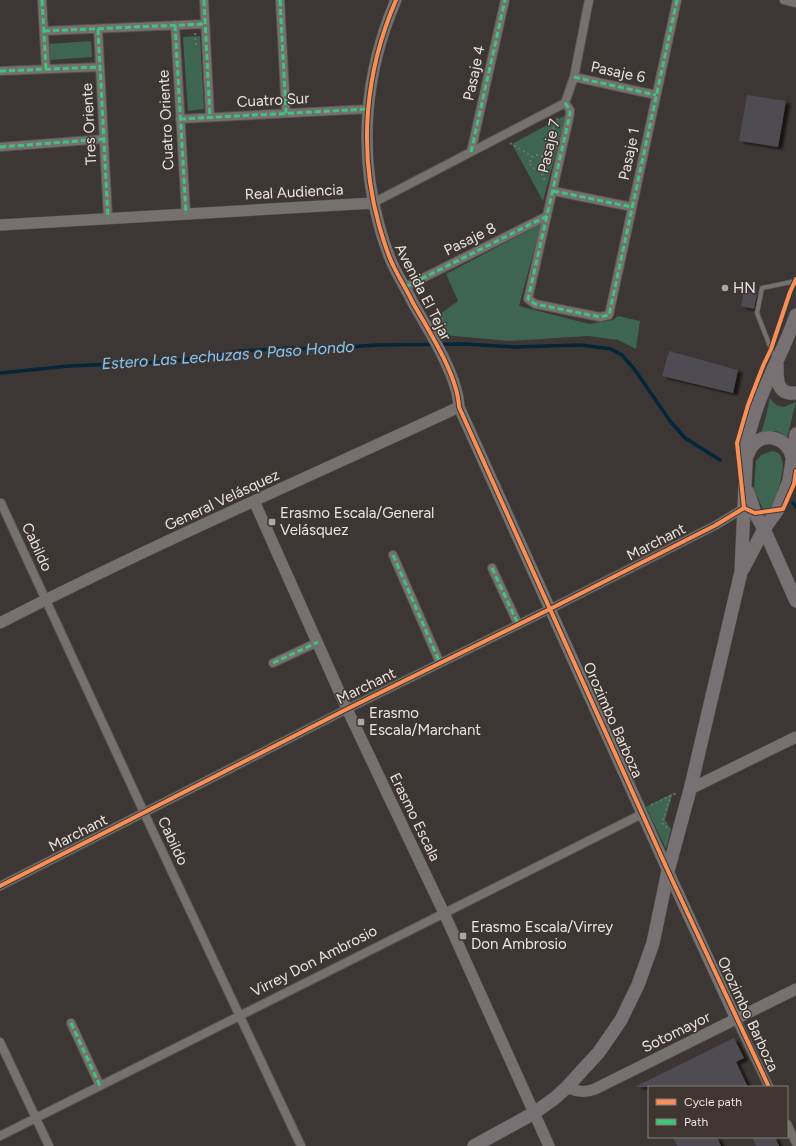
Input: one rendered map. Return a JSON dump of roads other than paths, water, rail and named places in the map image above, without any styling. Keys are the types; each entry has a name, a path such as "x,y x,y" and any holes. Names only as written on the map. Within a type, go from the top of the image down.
{"main road":[{"path":"474,1146 534,1113 555,1098 567,1087 599,1052 620,1020 638,985 653,943 668,872 691,788 741,572 747,441 753,419 766,384 777,363 796,315"},
{"path":"777,363 778,385 785,391 796,392"},
{"path":"741,572 764,529 776,511 789,481 796,434"},
{"path":"746,457 757,441 768,437 778,439 786,444 792,458"},
{"path":"746,481 753,508 796,601"}],"street":[{"path":"42,0 46,69"},
{"path":"204,0 210,118"},
{"path":"280,0 286,113"},
{"name":"Avenida El Tejar","path":"396,0 383,33 378,52 372,77 368,109 367,157 373,203 393,265 444,360"},
{"name":"Pasaje 4","path":"471,152 505,0"},
{"name":"Pasaje 7","path":"528,299 553,191 589,0"},
{"name":"Pasaje 1","path":"528,299 535,304 600,317 609,315 677,0"},
{"path":"784,0 796,3"},
{"path":"44,31 205,24"},
{"name":"Cuatro Oriente","path":"175,25 186,214"},
{"name":"Tres Oriente","path":"98,29 108,218"},
{"path":"0,71 100,67"},
{"name":"Pasaje 6","path":"574,77 656,95"},
{"name":"Real Audiencia","path":"0,225 373,203 471,152 568,107"},
{"name":"Cuatro Sur","path":"180,119 368,109"},
{"path":"0,147 104,139"},
{"path":"553,191 632,207"},
{"name":"Pasaje 8","path":"405,287 547,216"},
{"name":"Orozimbo Barboza","path":"444,360 456,387 459,407 668,872 769,1086"},
{"name":"General Velásquez","path":"0,623 46,599 254,501 459,407"},
{"name":"Erasmo Escala","path":"254,501 347,709 444,913 549,1146"},
{"name":"Cabildo","path":"1,503 144,813 301,1146"},
{"name":"Marchant","path":"0,886 347,709 710,528 744,508"},
{"path":"393,555 440,663"},
{"path":"492,568 518,624"},
{"path":"273,663 318,642"},
{"path":"691,788 796,737"},
{"name":"Virrey Don Ambrosio","path":"0,1136 642,814"},
{"name":"Sotomayor","path":"567,1087 580,1092 596,1089 796,989"},
{"path":"71,1023 100,1086"},
{"path":"0,1042 49,1146"},
{"path":"788,1126 796,1143"}],"lane":[{"path":"777,363 757,313 762,288 796,281"}],"waterway":[{"name":"Estero Las Lechuzas o Paso Hondo","path":"0,373 69,366 167,362 240,351 290,348 314,349 378,345 464,344 515,347 581,345 611,349 622,355 635,370 670,421 685,438 720,460"},
{"name":"Estero Las Lechuzas o Paso Hondo","path":"793,503 796,507"}],"place":[{"name":"HN","path":"725,288"},
{"name":"Erasmo Escala/General Velásquez","path":"272,522"},
{"name":"Erasmo Escala/Marchant","path":"361,722"},
{"name":"Erasmo Escala/Virrey Don Ambrosio","path":"463,936"}]}
